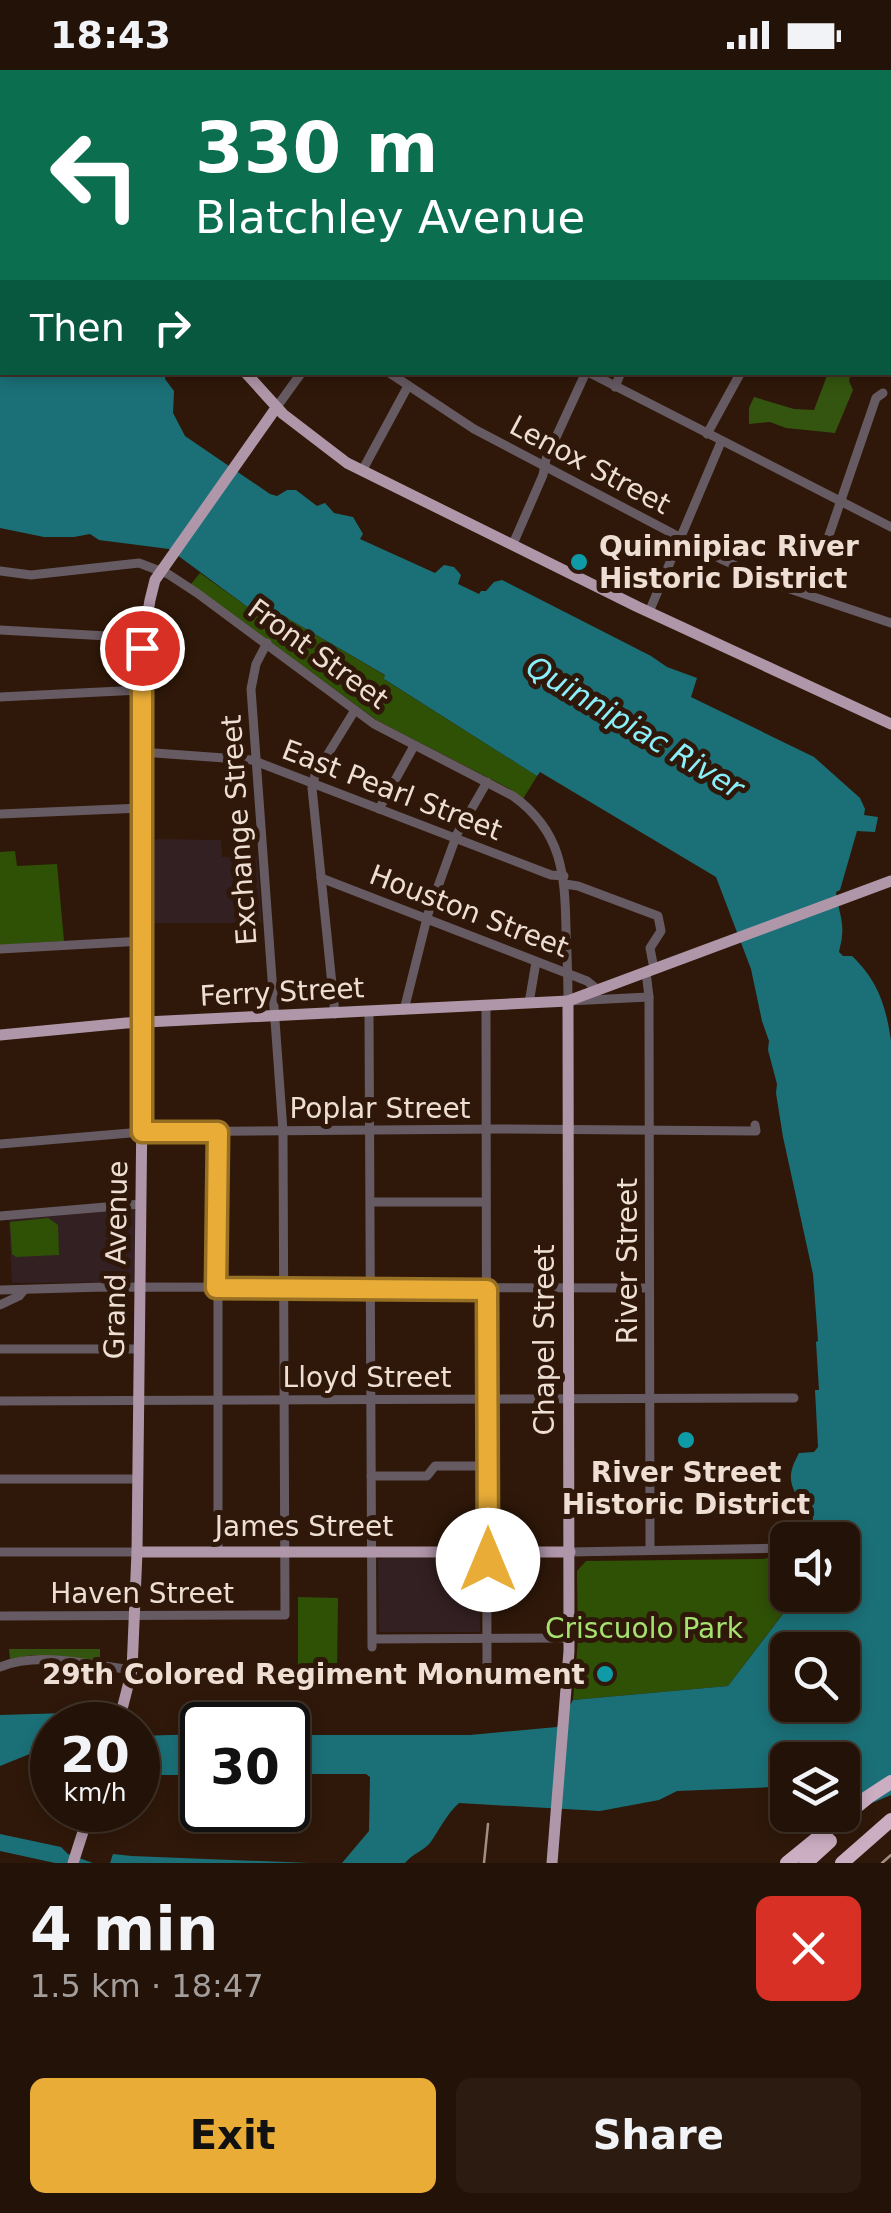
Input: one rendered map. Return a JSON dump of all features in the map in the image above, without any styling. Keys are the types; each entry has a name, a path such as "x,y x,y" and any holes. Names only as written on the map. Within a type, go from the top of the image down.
{"highway":[{"path":"790,1863 868,1797 891,1785"},
{"path":"806,1863 891,1785"},
{"path":"842,1863 890,1821"},
{"path":"851,1863 890,1821"}],"main road":[{"path":"248,375 276,408 332,453 362,471 649,612 891,724"},
{"name":"Grand Avenue","path":"124,1702 132,1670 137,1552 143,638 152,590 162,571 276,408"},
{"name":"Ferry Street","path":"0,1035 143,1023 568,1001 891,881"},
{"name":"Chapel Street","path":"552,1863 570,1638 568,1001"},
{"name":"James Street","path":"137,1552 570,1552"},
{"path":"75,1859 83,1832"}],"street":[{"path":"276,408 300,375"},
{"name":"Lenox Street","path":"392,375 474,429 682,538 778,584 891,623"},
{"path":"513,544 546,459 586,375"},
{"path":"593,375 891,527"},
{"path":"614,386 620,375"},
{"path":"707,434 738,375"},
{"path":"362,471 408,386"},
{"path":"825,547 876,398 883,392"},
{"path":"649,612 721,442"},
{"name":"Front Street","path":"0,571 38,574 134,563 162,571 355,710 414,746 520,801 553,841 564,880"},
{"path":"0,630 143,638"},
{"name":"Exchange Street","path":"267,644 252,682 282,1131 285,1616"},
{"path":"0,697 140,690"},
{"path":"335,1014 313,784 355,710"},
{"path":"379,809 414,746"},
{"name":"East Pearl Street","path":"141,752 256,761 658,916 660,931 650,948 650,971"},
{"path":"404,1010 426,919 456,838 487,782"},
{"path":"0,814 142,808"},
{"name":"Houston Street","path":"321,878 586,981 598,990"},
{"name":"Chapel Street","path":"564,880 568,1001"},
{"path":"0,949 143,941"},
{"path":"529,1003 536,962"},
{"name":"River Street","path":"650,971 650,1550"},
{"name":"Ferry Street","path":"568,1001 649,997"},
{"path":"486,1006 487,1677"},
{"path":"369,1012 372,1642 570,1638"},
{"name":"Poplar Street","path":"0,1144 142,1132 756,1131 756,1125"},
{"path":"218,1132 218,1552"},
{"path":"371,1202 486,1202"},
{"path":"0,1216 141,1204"},
{"path":"0,1290 649,1288"},
{"path":"0,1305 24,1290"},
{"path":"0,1350 139,1350"},
{"name":"Lloyd Street","path":"0,1402 794,1398"},
{"path":"372,1476 427,1476 435,1466 488,1466"},
{"path":"0,1480 138,1479"},
{"name":"James Street","path":"570,1552 770,1548"},
{"name":"James Street","path":"0,1552 137,1552"},
{"name":"Haven Street","path":"0,1616 285,1616"},
{"path":"0,1667 24,1660 43,1660 132,1670"}],"shaded area":[{"path":"149,839 221,840 222,857 257,857 262,923 148,923"},
{"path":"134,1209 134,1282 12,1283 9,1220"},
{"path":"479,1558 480,1632 379,1632 378,1560"}],"green space":[{"path":"827,375 850,375 853,390 835,433 786,428 770,422 749,424 754,397 794,409 814,410"},
{"path":"200,573 249,608 254,602 279,617 282,615 386,676 385,680 537,776 523,799 378,721 191,584"},
{"path":"15,851 17,866 57,864 64,941 0,945 0,852"},
{"path":"48,1218 58,1225 59,1255 12,1254 10,1222"},
{"name":"Criscuolo Park","path":"770,1557 770,1612 784,1612 728,1686 573,1700 578,1640 577,1571 586,1561"},
{"path":"298,1597 338,1598 337,1672 298,1672"},
{"path":"9,1649 100,1649 100,1663 32,1655 10,1659"}],"water":[{"name":"Quinnipiac River","path":"0,375 166,375 174,391 173,413 185,436 270,494 277,496 296,490 317,506 325,503 334,513 353,517 363,534 360,539 435,573 444,565 454,567 461,575 458,584 479,594 502,580 667,667 697,678 691,697 814,757 860,798 864,815 878,817 875,832 857,831 840,890 836,892 842,930 839,952 852,956 874,985 891,1041 891,1795 860,1808 860,1742 770,1742 770,1787 677,1791 659,1800 600,1811 459,1803 430,1843 405,1863 342,1863 369,1831 370,1777 310,1774 310,1735 470,1735 557,1727 573,1700 728,1686 784,1612 860,1612 860,1522 813,1522 812,1503 800,1502 792,1483 791,1472 799,1453 814,1452 818,1447 818,1341 813,1274 783,1137 769,1041 751,969 716,877 540,772 537,776 384,679 385,675 282,615 279,617 254,603 249,608 169,549 99,540 90,534 44,537 0,528"},
{"path":"30,1714 30,1754 0,1766 0,1715"},
{"path":"160,1735 180,1735 180,1775 160,1775"},
{"path":"0,1834 61,1847 68,1854 93,1863 55,1863 0,1851"},
{"path":"113,1854 132,1856 310,1863 110,1863"}],"railway":[{"path":"484,1863 488,1824"},
{"path":"882,1863 891,1855"}],"place":[{"name":"Quinnipiac River Historic District","path":"579,562"},
{"name":"River Street Historic District","path":"686,1440"},
{"name":"29th Colored Regiment Monument","path":"605,1674"}],"route":[{"path":"142,648 142,1132 218,1132 216,1288 487,1290 488,1560"}]}
